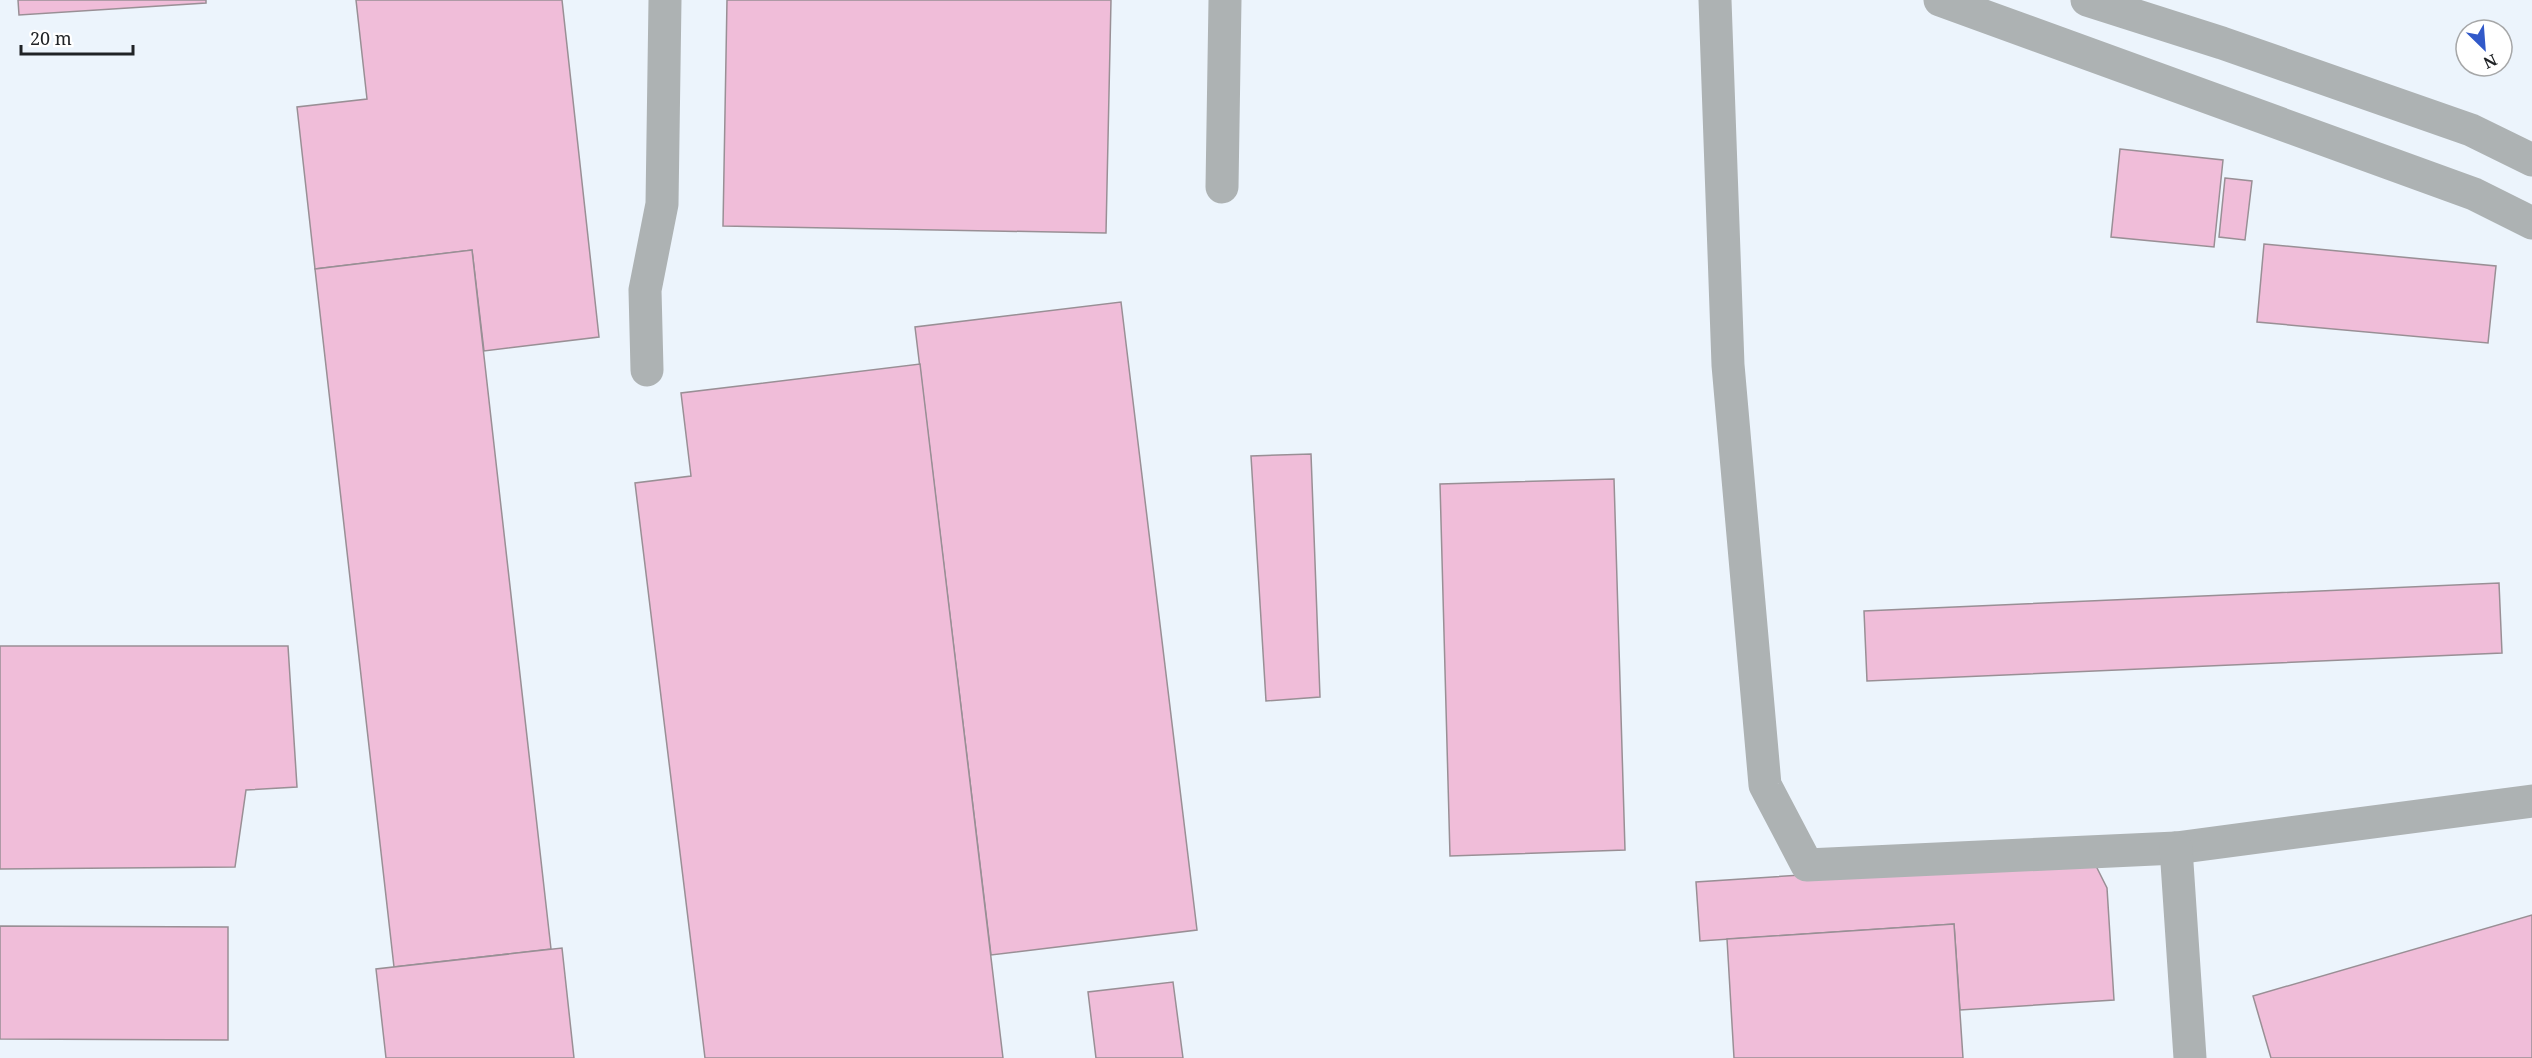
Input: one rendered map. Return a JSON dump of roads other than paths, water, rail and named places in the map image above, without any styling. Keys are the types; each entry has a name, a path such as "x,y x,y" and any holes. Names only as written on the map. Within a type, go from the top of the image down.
{"street":[{"path":"647,370 645,290 662,204 665,0"},
{"path":"1222,187 1225,0"},
{"path":"1715,0 1728,365 1765,785 1807,865 2176,848 2532,801"},
{"path":"1940,0 2474,194 2532,223"},
{"path":"2087,0 2222,43 2471,130 2532,160"},
{"path":"2176,848 2190,1058"}]}
